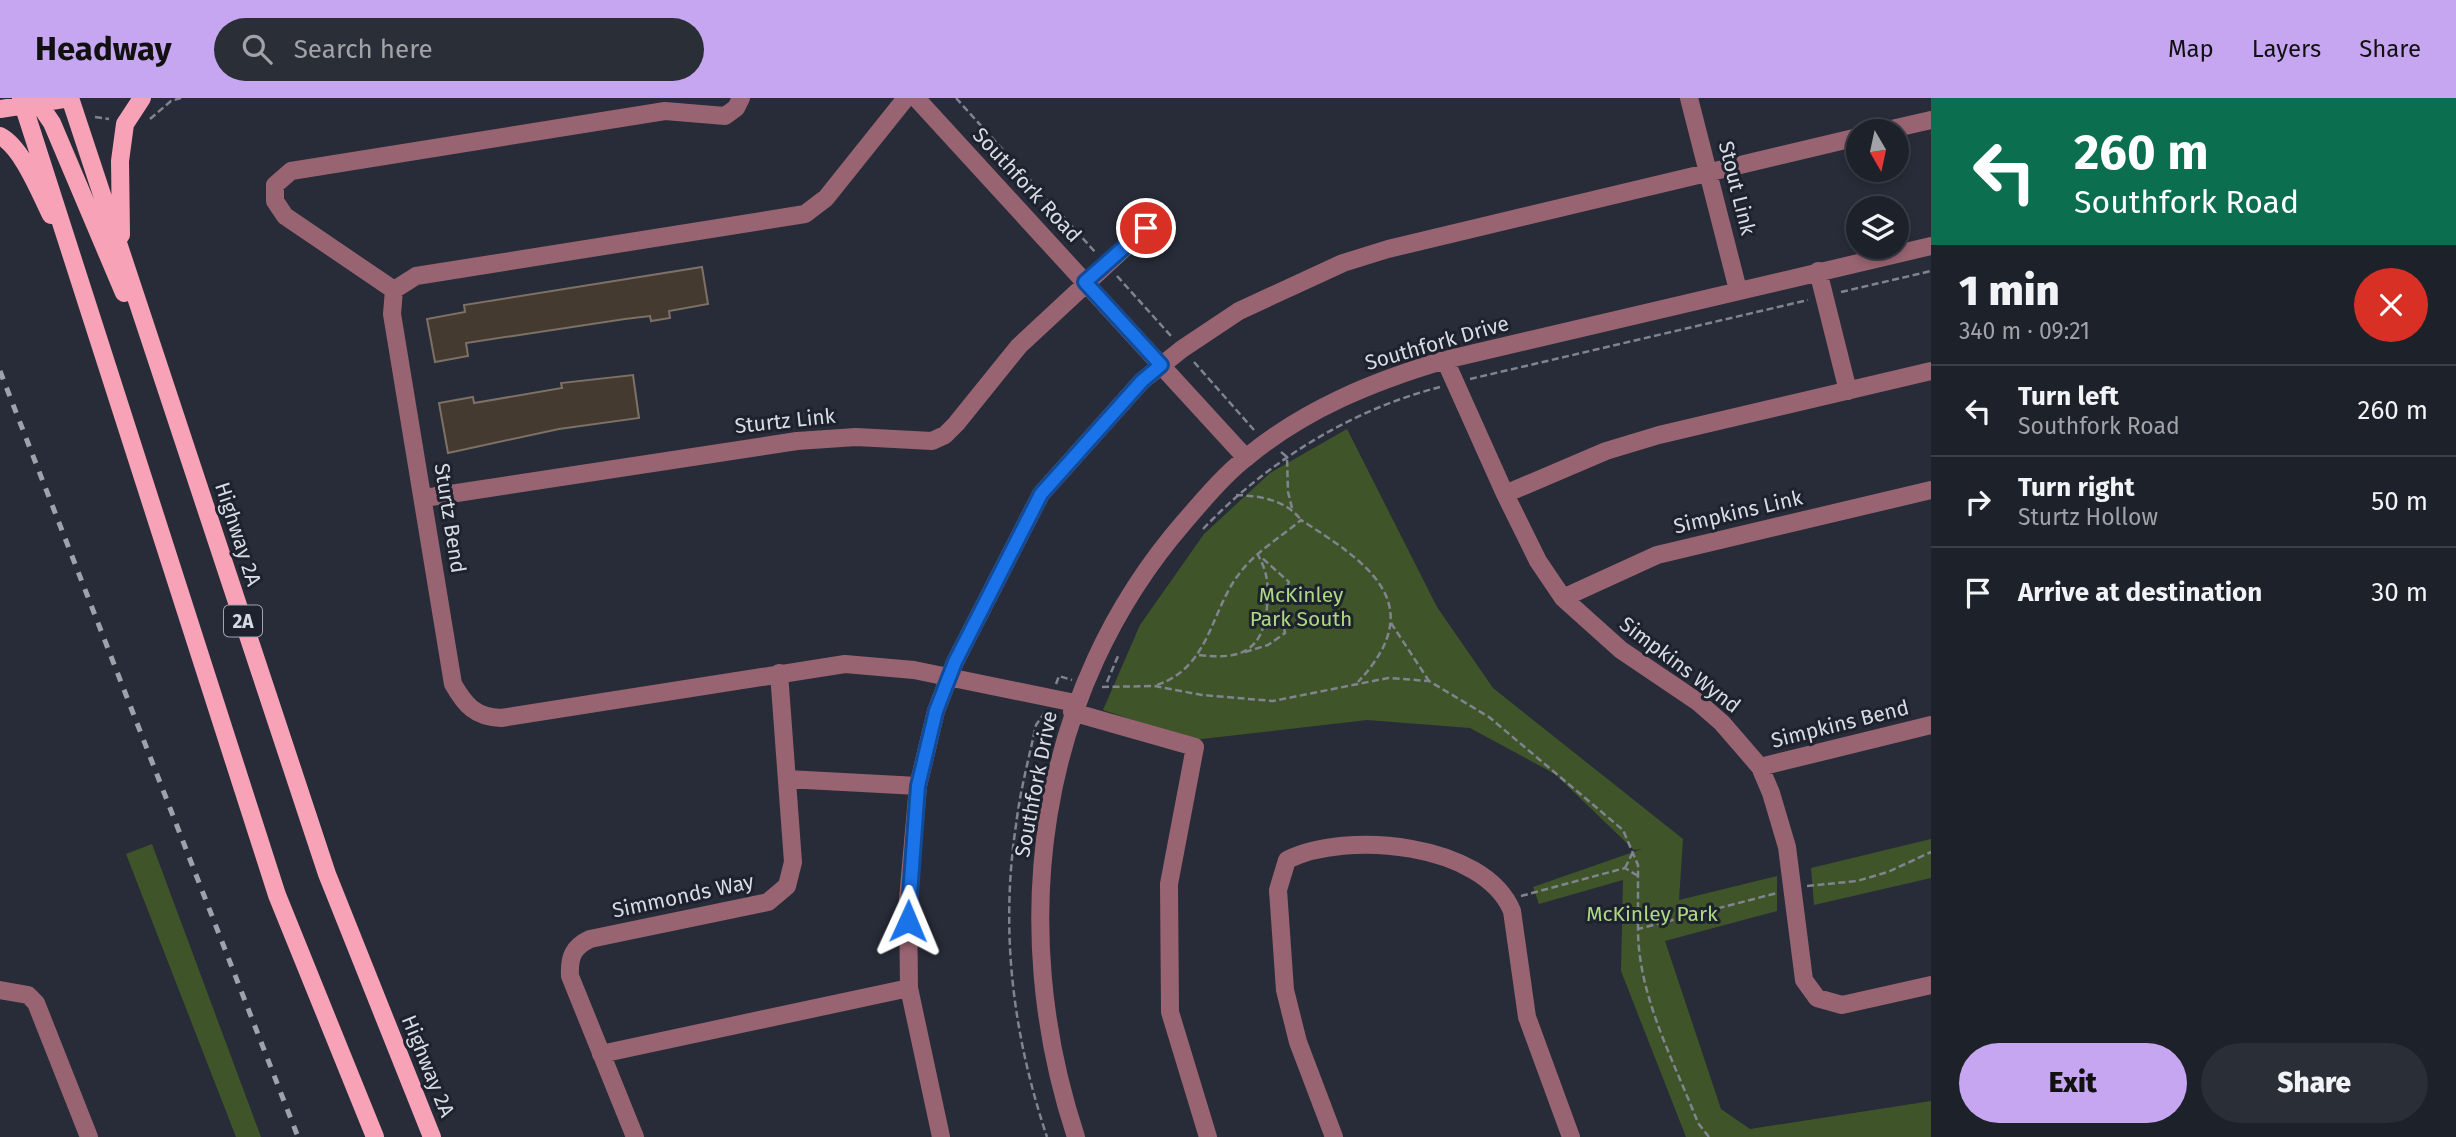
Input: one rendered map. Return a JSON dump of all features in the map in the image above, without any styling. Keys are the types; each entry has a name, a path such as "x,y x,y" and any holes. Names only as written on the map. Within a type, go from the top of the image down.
{"main road":[{"path":"0,109 30,101 70,98"},
{"name":"Highway 2A","path":"70,98 327,874 432,1137"},
{"path":"121,253 122,142 125,124 142,98"},
{"path":"30,101 52,123 108,258 158,363"},
{"name":"2A","path":"30,101 77,268 277,895 375,1137"},
{"path":"0,136 10,144 28,170 77,268"}],"street":[{"path":"741,98 736,108 725,116 665,111 291,171 275,185 275,201 285,216 394,290 416,276 805,214 826,198 906,98"},
{"name":"Southfork Road","path":"916,98 1246,458"},
{"name":"Stout Link","path":"1689,98 1738,290"},
{"path":"1909,125 1931,120"},
{"path":"941,1137 909,988 908,899 918,786 936,711 949,677 1041,494 1142,381 1240,311 1343,263 1388,249 1846,140"},
{"name":"Sturtz Link","path":"425,498 797,440 856,437 932,440 945,435 1019,346 1146,228"},
{"name":"Southfork Drive","path":"1076,1137 1049,1032 1042,984 1044,846 1074,708 1097,653 1141,578 1186,520 1246,458 1339,399 1383,379 1445,360 1931,246"},
{"path":"1818,271 1848,391"},
{"name":"Sturtz Bend","path":"394,290 392,314 425,498 453,684 470,709 484,717 500,718 779,673 856,664 949,677 1074,708 1095,719 1195,747 1169,884 1170,1012 1208,1137"},
{"name":"Simpkins Wynd","path":"1445,360 1538,561 1563,597 1621,650 1706,709 1743,745 1760,767 1782,826 1801,966 1810,991 1817,998 1842,1005 1931,985"},
{"path":"1505,494 1561,468 1632,443 1931,371"},
{"name":"Simpkins Link","path":"1563,597 1657,555 1931,490"},
{"name":"Simmonds Way","path":"635,1137 570,976 572,953 579,944 590,939 756,905 778,896 787,886 793,862 779,673"},
{"name":"Simpkins Bend","path":"1760,767 1931,725"},
{"path":"787,779 918,786"},
{"path":"1334,1137 1298,1042 1285,990 1278,890 1287,860 1299,854 1364,842 1396,845 1457,864 1481,876 1507,899 1512,911 1527,1017 1570,1137"},
{"path":"601,1054 909,988"},
{"path":"0,989 28,995 36,1003 89,1137"}],"path":[{"path":"148,121 158,110 181,98"},
{"path":"956,98 1093,250"},
{"path":"90,118 102,116 117,121"},
{"path":"1473,379 1931,271"},
{"path":"1197,534 1235,495 1287,457 1343,424 1434,388"},
{"path":"1287,457 1288,492 1292,508 1301,520 1351,552 1377,576 1391,623 1429,681"},
{"path":"1235,495 1257,496 1292,508"},
{"path":"1154,686 1177,675 1199,654 1230,588 1258,555 1301,520"},
{"path":"1199,654 1235,655 1268,645 1285,633 1280,605 1289,582 1258,555"},
{"path":"1235,655 1251,648 1265,628 1269,578 1258,555"},
{"path":"1356,684 1382,651 1391,623"},
{"path":"1095,719 1104,688 1123,647"},
{"path":"1104,688 1154,686 1202,695 1273,701 1400,677 1429,681 1489,717 1623,830 1634,850 1639,877 1638,929 1641,969 1698,1123 1709,1137"},
{"path":"1041,721 1036,725 1016,821 1009,922 1015,1017 1031,1088 1047,1137"},
{"path":"1625,868 1634,850"},
{"path":"1638,929 1792,889 1857,881 1888,872 1931,852"},
{"path":"1507,899 1625,868 1639,877"},
{"path":"1638,910 1659,923"}],"green space":[{"name":"McKinley Park South","path":"1347,429 1437,607 1493,688 1683,839 1679,900 1777,876 1777,911 1665,941 1721,1109 1750,1129 1931,1101 1931,1137 1686,1137 1621,971 1623,880 1539,904 1533,887 1642,849 1634,850 1555,774 1470,728 1367,720 1193,740 1103,710 1140,625 1204,534 1270,473"},
{"path":"1931,839 1931,878 1814,905 1811,868"},
{"path":"152,844 261,1137 236,1137 126,854"}],"building":[{"path":"702,267 708,304 669,311 670,318 651,321 650,316 625,319 466,343 468,356 435,362 427,319 465,312 464,305"},
{"path":"633,375 639,418 559,429 448,453 439,403 473,397 474,403 562,388 561,383"}],"railway":[{"path":"0,371 298,1137"}],"route":[{"path":"908,921 918,786 936,711 955,662 1041,494 1142,381 1161,365 1085,282 1146,228"}],"park label":[{"name":"McKinley Park","path":"1652,914"}]}
